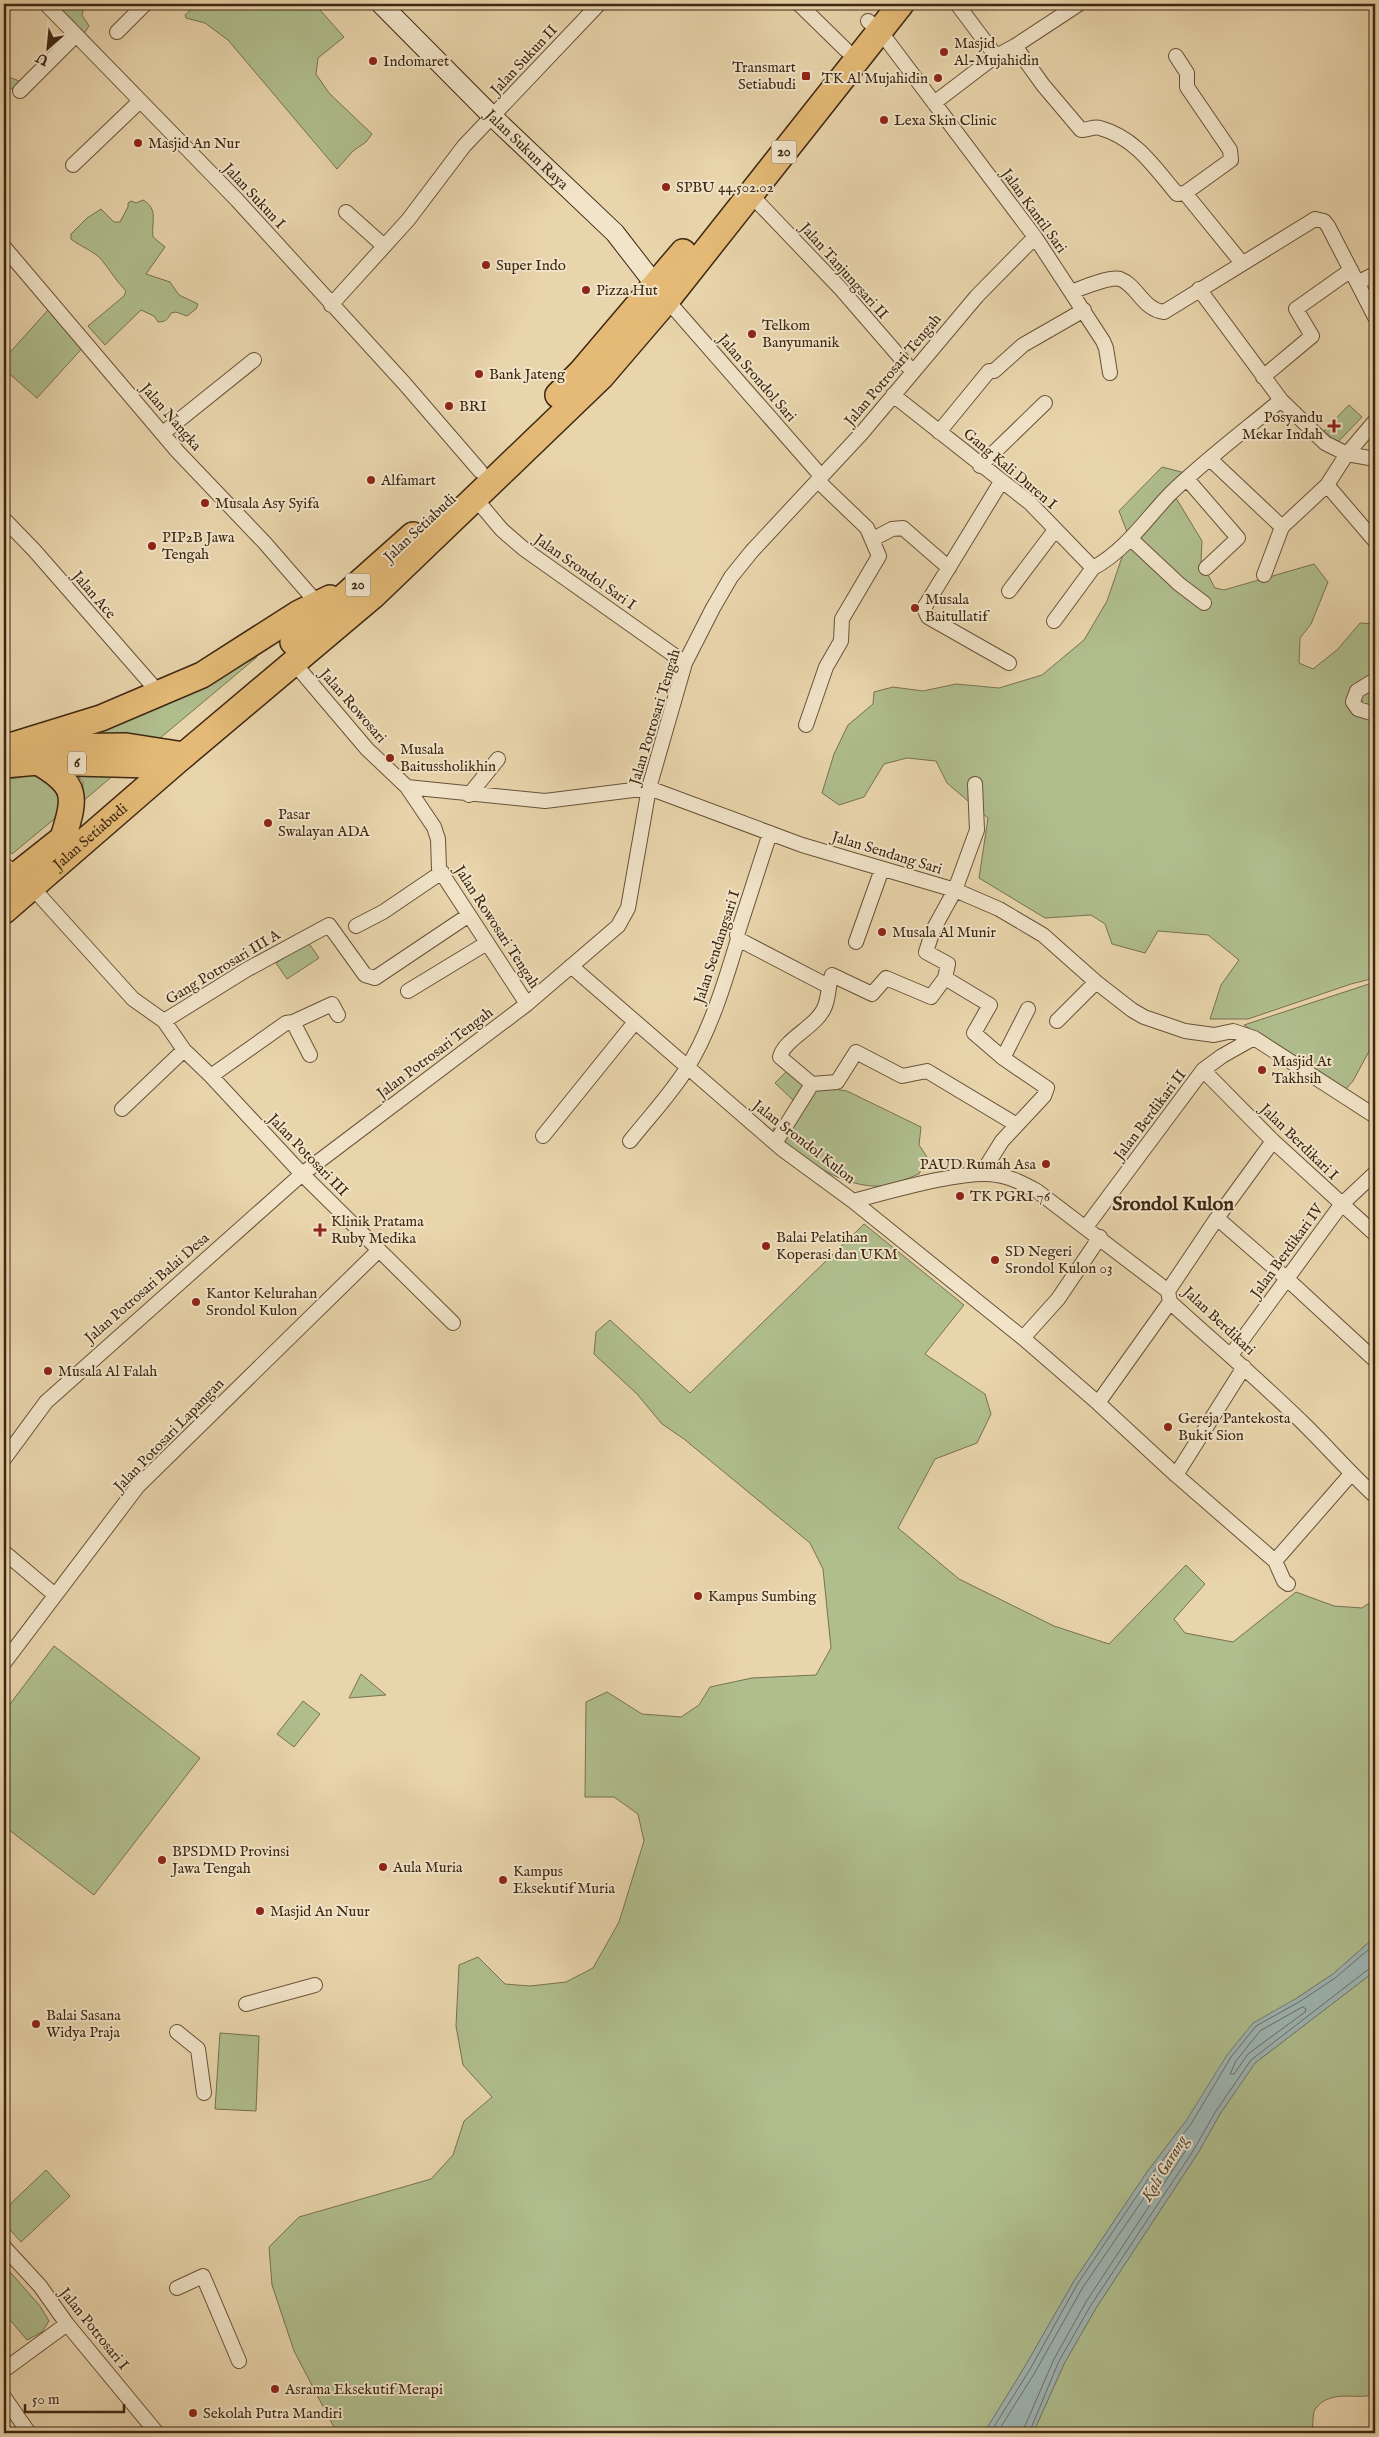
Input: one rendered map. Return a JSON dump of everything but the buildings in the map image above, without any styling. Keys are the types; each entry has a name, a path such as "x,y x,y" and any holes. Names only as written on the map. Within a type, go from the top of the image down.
{"highway":[{"name":"20","path":"661,293 846,50 877,19 901,4"},
{"name":"20","path":"661,293 750,195 877,19"},
{"name":"Jalan Setiabudi","path":"4,912 13,877 169,758 480,471 661,293"},
{"name":"Jalan Setiabudi","path":"13,877 294,663 374,595 601,377 661,293"},
{"path":"5,753 101,718 202,675 299,613 361,582"},
{"path":"5,753 126,746 169,758"},
{"name":"6","path":"5,753 38,762 169,758"},
{"path":"38,762 58,774 70,789 73,808 63,838"}],"street":[{"name":"Jalan Sukun I","path":"46,4 237,200 415,395 480,471"},
{"path":"117,32 145,4"},
{"name":"Jalan Sukun Raya","path":"381,4 493,117 615,233 661,293"},
{"name":"Jalan Sukun II","path":"493,117 599,4"},
{"path":"799,4 846,50"},
{"path":"957,4 996,56"},
{"path":"934,103 996,56 1015,46 1079,4"},
{"name":"Jalan Kantil Sari","path":"877,19 934,103 1035,237 1070,292 1084,310 1106,348 1110,373"},
{"path":"20,91 76,35"},
{"path":"1015,46 1043,85 1081,130 1099,127 1127,140 1139,149 1177,194 1185,193 1230,160 1232,156 1230,150 1187,87 1186,73 1176,56"},
{"path":"73,165 140,101"},
{"path":"331,305 408,220 460,150 493,117"},
{"path":"1185,193 1242,263"},
{"name":"Jalan Tanjungsari II","path":"750,195 841,289 912,371"},
{"path":"346,212 384,246"},
{"path":"1070,292 1112,279 1121,280 1156,311 1164,312 1315,219 1324,221 1328,226 1359,282 1375,317"},
{"name":"Jalan Potrosari Tengah","path":"302,1174 527,1004 618,926 628,908 649,788 685,663 731,577 752,550 820,479 977,296 1035,237"},
{"name":"Jalan Nangka","path":"4,248 163,433 318,604"},
{"path":"1263,377 1312,336 1296,309 1351,270"},
{"path":"1359,282 1375,274"},
{"path":"1199,289 1281,400 1325,443 1347,454 1375,459"},
{"name":"Jalan Srondol Sari","path":"661,293 820,479 867,528 873,539"},
{"path":"939,432 989,371 994,370 1037,335 1084,310"},
{"path":"163,433 254,360"},
{"name":"Gang Kali Duren I","path":"893,395 980,466 1030,503 1055,530 1097,566"},
{"path":"1054,621 1097,566 1131,539 1187,479 1281,400"},
{"path":"980,466 1045,404"},
{"path":"1264,575 1282,527 1327,485 1347,454 1375,421"},
{"path":"1210,459 1282,527"},
{"path":"1187,479 1238,535 1238,540 1206,568"},
{"path":"1001,482 924,608 928,617 1009,664"},
{"path":"1327,485 1375,541"},
{"name":"Jalan Srondol Sari I","path":"475,498 502,530 524,550 685,663"},
{"name":"Jalan Ace","path":"4,519 34,550 159,693"},
{"path":"806,725 826,667 841,641 842,619 878,562 879,552 873,539 892,529 902,528 948,568"},
{"path":"1009,592 1055,530"},
{"path":"1131,539 1179,584 1204,602"},
{"name":"Jalan Rowosari","path":"294,663 367,749 407,787"},
{"path":"1375,680 1357,691 1352,702 1358,709 1375,714"},
{"path":"469,794 498,759"},
{"path":"975,784 977,830 955,890 933,930 926,952 948,964 945,978 931,997 886,978 872,994 832,975 825,1006 806,1029 781,1050 780,1057 812,1084 836,1082 856,1052 902,1076 927,1071 1018,1125"},
{"path":"407,787 545,800 649,788"},
{"name":"Jalan Rowosari Tengah","path":"407,787 434,827 438,839 438,861 442,872 527,1004"},
{"name":"Jalan Sendang Sari","path":"649,788 770,833 955,890 1024,922 1043,935 1096,982 1132,1010 1164,1025 1185,1031 1214,1035 1233,1031 1254,1038 1375,1116"},
{"name":"Jalan Sendangsari I","path":"630,1141 688,1067 718,999 770,833"},
{"path":"856,942 882,869"},
{"path":"356,926 384,912 442,872"},
{"name":"Jalan Potosari III","path":"13,877 133,999 164,1021 184,1050 211,1076 302,1174 453,1323"},
{"name":"Gang Potrosari III A","path":"164,1021 246,970 329,925 365,974 375,978 469,915"},
{"path":"738,939 828,986"},
{"path":"408,992 487,943"},
{"name":"Jalan Srondol Kulon","path":"571,966 776,1143 853,1201 1023,1338 1275,1561 1284,1581 1288,1584"},
{"path":"945,978 990,1005 974,1033 1003,1058 1047,1088 1044,1096 1002,1141 982,1173"},
{"path":"1057,1021 1096,982"},
{"path":"211,1076 280,1026 335,1009"},
{"path":"1003,1058 1028,1009"},
{"path":"293,1022 310,1055"},
{"path":"543,1136 635,1022"},
{"name":"Jalan Berdikari II","path":"1086,1227 1203,1070 1222,1056 1254,1038"},
{"path":"122,1109 184,1050"},
{"name":"Jalan Berdikari I","path":"1203,1070 1273,1141 1375,1234"},
{"path":"776,1143 812,1084"},
{"path":"1098,1403 1169,1296 1217,1218 1273,1141"},
{"name":"Jalan Berdikari","path":"853,1201 923,1184 982,1173 1015,1180 1037,1191 1100,1237 1169,1296 1309,1429 1351,1474 1375,1496"},
{"name":"Jalan Berdikari IV","path":"1231,1355 1341,1204 1375,1173"},
{"name":"Jalan Potrosari Balai Desa","path":"4,1459 46,1402 302,1174"},
{"path":"1217,1218 1375,1360"},
{"path":"1023,1338 1058,1299 1100,1237"},
{"name":"Jalan Potosari Lapangan","path":"6,1656 138,1486 379,1250"},
{"path":"1176,1475 1244,1367"},
{"path":"1275,1561 1351,1474"},
{"path":"4,1552 55,1595"},
{"path":"246,2004 315,1985"},
{"path":"177,2032 198,2049 204,2093"},
{"name":"Jalan Potrosari I","path":"4,2247 40,2286 67,2324 157,2433"},
{"path":"177,2288 203,2276 239,2361"},
{"path":"4,2370 67,2324"},
{"path":"4,2397 29,2433"}],"green space":[{"path":"47,4 85,4 82,15 89,26 83,35"},
{"path":"197,4 320,4 320,10 344,37 318,58 316,74 329,93 372,134 366,142 353,151 337,169 228,40 205,23 186,18 185,15"},
{"path":"4,75 19,81 25,87 19,97 14,95 13,90 4,82"},
{"path":"143,200 151,207 153,212 153,237 165,247 146,274 170,282 179,295 198,304 196,309 187,316 176,312 171,313 166,320 161,322 158,322 154,316 141,310 105,345 88,326 124,296 126,291 101,259 71,239 71,234 87,218 101,209 114,222 120,222 128,207 128,203 131,201 136,203"},
{"path":"48,310 86,344 37,398 4,369 4,359"},
{"path":"1349,405 1362,417 1337,443 1324,431"},
{"path":"1162,467 1185,473 1176,498 1202,541 1201,562 1215,588 1224,590 1314,564 1328,582 1311,624 1300,638 1299,663 1313,669 1338,649 1360,623 1375,624 1375,978 1351,984 1248,1019 1210,1019 1221,985 1239,960 1208,935 1158,931 1145,953 1112,944 1105,924 1091,915 1045,918 979,878 988,818 947,783 936,761 907,758 884,764 864,797 839,805 822,793 834,754 848,725 873,704 874,692 893,687 923,691 956,684 999,688 1042,675 1084,640 1107,601 1129,537 1119,511"},
{"path":"257,657 153,744 61,740 134,718 182,696"},
{"path":"75,772 116,773 82,802 83,782"},
{"path":"33,775 48,778 58,784 64,811 12,854 4,845 4,780"},
{"path":"308,942 319,958 287,979 276,963"},
{"path":"1375,982 1374,1042 1353,1081 1343,1092 1244,1025"},
{"path":"790,1068 813,1086 847,1091 921,1127 919,1145 927,1157 919,1174 896,1183 883,1186 868,1186 837,1177 822,1170 795,1151 773,1129 797,1104 775,1083"},
{"path":"864,1224 964,1305 925,1354 985,1394 991,1414 977,1443 935,1459 898,1528 959,1579 1054,1626 1109,1644 1186,1565 1205,1584 1174,1619 1185,1633 1233,1642 1296,1592 1334,1606 1362,1608 1375,1599 1375,1937 1333,1974 1297,1998 1186,2121 1147,2172 1074,2281 984,2433 337,2433 294,2351 272,2285 269,2247 299,2217 431,2179 453,2155 464,2121 492,2097 463,2065 456,2026 459,1965 478,1957 505,1984 530,1986 566,1982 593,1968 619,1922 644,1841 638,1814 614,1797 585,1797 586,1702 607,1692 642,1714 681,1717 699,1705 710,1687 752,1678 816,1675 831,1648 823,1569 810,1543 684,1439 662,1424 637,1394 594,1354 596,1332 610,1320 690,1393"},
{"path":"54,1646 200,1758 94,1895 4,1826 4,1712"},
{"path":"361,1674 386,1695 349,1698"},
{"path":"303,1701 320,1714 294,1747 277,1734"},
{"path":"1375,1971 1375,2394 1330,2398 1322,2402 1316,2408 1310,2433 1033,2433 1064,2364 1096,2308 1198,2153 1220,2114 1255,2063"},
{"path":"220,2033 259,2036 256,2111 215,2109"},
{"path":"46,2170 70,2196 21,2242 4,2223 4,2210"},
{"path":"4,2265 40,2306 49,2321 42,2332 27,2340 4,2313"}],"water":[{"name":"Kali Garang","path":"1375,1937 1375,1971 1255,2063 1220,2114 1198,2153 1096,2308 1064,2364 1033,2433 984,2433 1074,2281 1147,2172 1186,2121 1227,2055 1253,2023 1297,1998 1333,1974"}],"place":[{"name":"Masjid Al-Mujahidin","path":"944,52"},
{"name":"Indomaret","path":"373,61"},
{"name":"Transmart Setiabudi","path":"806,76"},
{"name":"TK Al Mujahidin","path":"938,78"},
{"name":"Lexa Skin Clinic","path":"884,120"},
{"name":"Masjid An Nur","path":"138,143"},
{"name":"SPBU 44.502.02","path":"666,187"},
{"name":"Super Indo","path":"486,265"},
{"name":"Pizza Hut","path":"586,290"},
{"name":"Telkom Banyumanik","path":"752,334"},
{"name":"Bank Jateng","path":"479,374"},
{"name":"BRI","path":"449,406"},
{"name":"Posyandu Mekar Indah","path":"1334,426"},
{"name":"Alfamart","path":"371,480"},
{"name":"Musala Asy Syifa","path":"205,503"},
{"name":"PIP2B Jawa Tengah","path":"152,546"},
{"name":"Musala Baitullatif","path":"915,608"},
{"name":"Musala Baitussholikhin","path":"390,758"},
{"name":"Pasar Swalayan ADA","path":"268,823"},
{"name":"Musala Al Munir","path":"882,932"},
{"name":"Masjid At Takhsih","path":"1262,1070"},
{"name":"PAUD Rumah Asa","path":"1046,1164"},
{"name":"TK PGRI 76","path":"960,1196"},
{"name":"Klinik Pratama Ruby Medika","path":"320,1230"},
{"name":"Balai Pelatihan Koperasi dan UKM","path":"766,1246"},
{"name":"SD Negeri Srondol Kulon 03","path":"995,1260"},
{"name":"Kantor Kelurahan Srondol Kulon","path":"196,1302"},
{"name":"Musala Al Falah","path":"48,1371"},
{"name":"Gereja Pantekosta Bukit Sion","path":"1168,1427"},
{"name":"Kampus Sumbing","path":"698,1596"},
{"name":"BPSDMD Provinsi Jawa Tengah","path":"162,1860"},
{"name":"Aula Muria","path":"383,1867"},
{"name":"Kampus Eksekutif Muria","path":"503,1880"},
{"name":"Masjid An Nuur","path":"260,1911"},
{"name":"Balai Sasana Widya Praja","path":"36,2024"},
{"name":"Asrama Eksekutif Merapi","path":"275,2389"},
{"name":"Sekolah Putra Mandiri","path":"193,2413"}],"district":[{"name":"Srondol Kulon","path":"1173,1204"}]}
